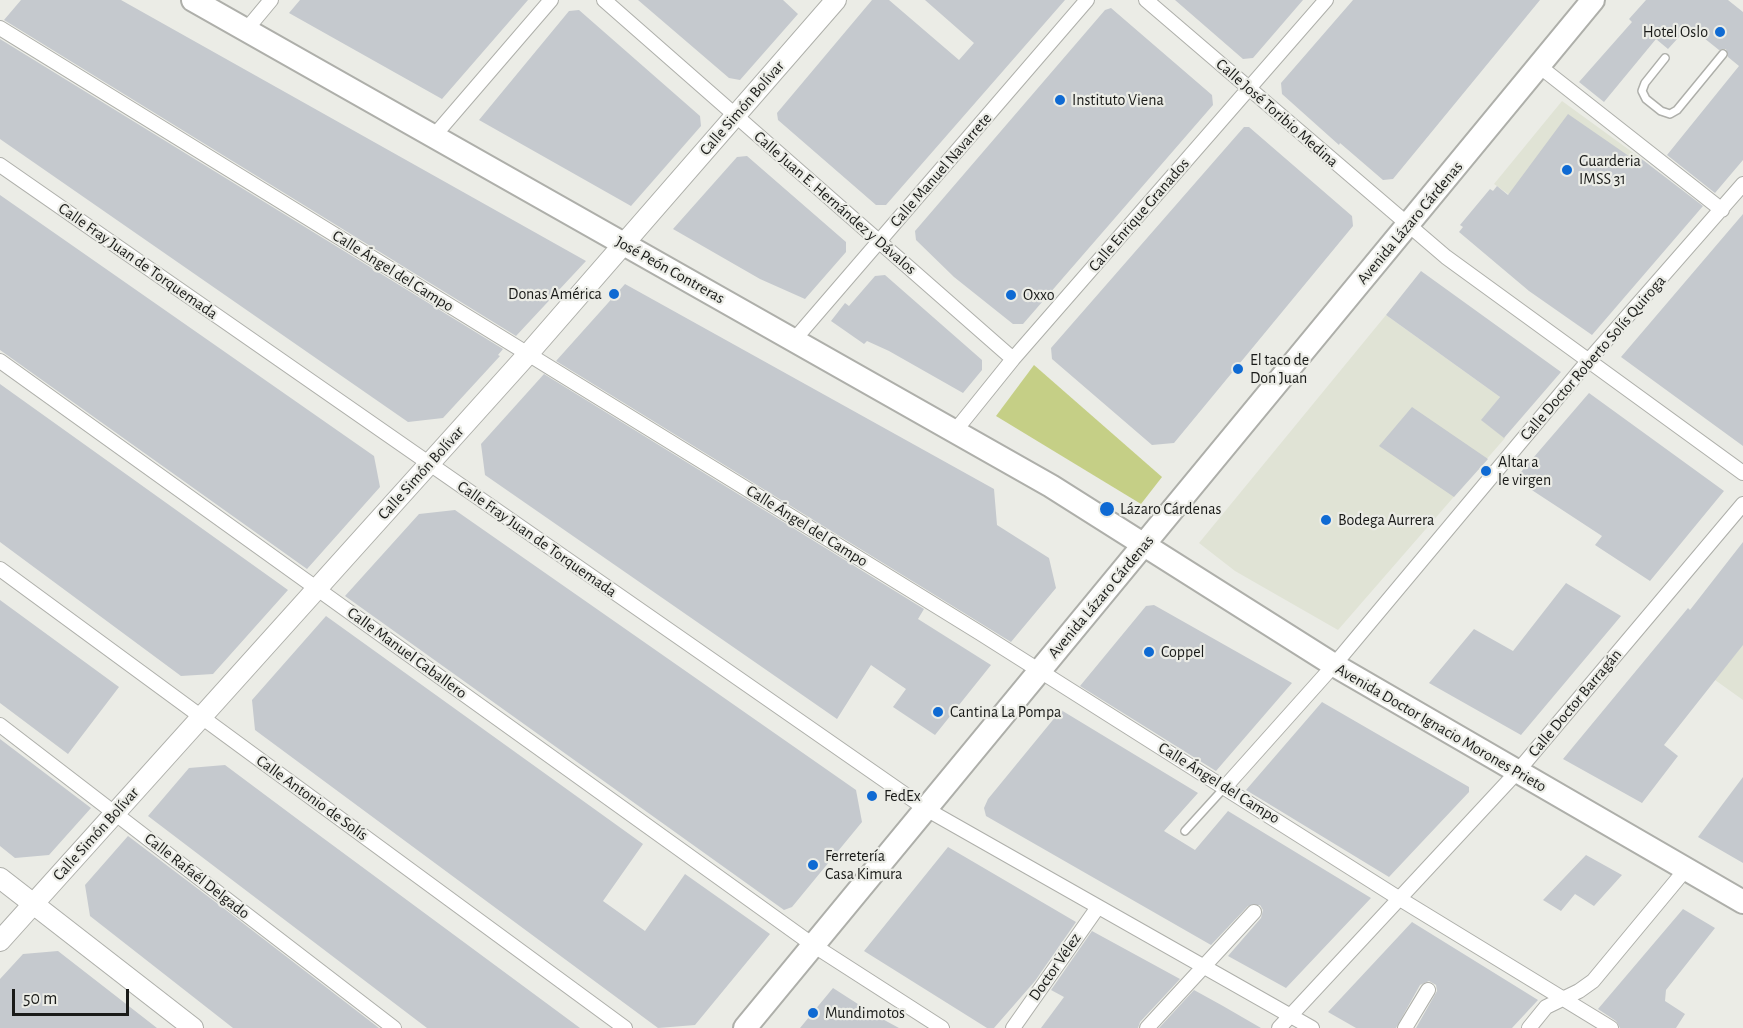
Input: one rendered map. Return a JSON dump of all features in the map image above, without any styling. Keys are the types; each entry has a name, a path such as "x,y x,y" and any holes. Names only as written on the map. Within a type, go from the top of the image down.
{"main road":[{"name":"José Peón Contreras","path":"193,0 1051,486 1143,546"},
{"name":"Avenida Lázaro Cárdenas","path":"745,1028 1593,0"},
{"name":"Avenida Doctor Ignacio Morones Prieto","path":"1143,546 1334,665 1743,902"}],"street":[{"path":"246,30 271,0"},
{"path":"434,136 551,0"},
{"name":"Calle Juan E. Hernández y Dávalos","path":"604,0 1013,359"},
{"name":"Calle Simón Bolívar","path":"0,941 528,354 836,0"},
{"name":"Calle Manuel Navarrete","path":"794,340 1088,0"},
{"name":"Calle José Toribio Medina","path":"1146,0 1446,257 1743,472"},
{"name":"Calle Enrique Granados","path":"955,431 1013,359 1326,0"},
{"name":"Calle Ángel del Campo","path":"0,28 1040,671 1400,899 1611,1028"},
{"path":"1539,66 1722,210"},
{"name":"Calle Fray Juan de Torquemada","path":"0,165 926,809 1312,1028"},
{"name":"Calle Doctor Roberto Solís Quiroga","path":"1225,787 1334,665 1588,360 1743,184"},
{"name":"Calle Manuel Caballero","path":"0,362 813,945 942,1028"},
{"name":"Calle Doctor Barragán","path":"1279,1028 1516,772 1743,504"},
{"name":"Calle Antonio de Solís","path":"0,569 625,1028"},
{"name":"Calle Rafaél Delgado","path":"0,724 394,1028"},
{"path":"1529,1028 1546,1007 1593,981 1686,869"},
{"path":"0,878 193,1028"},
{"name":"Doctor Vélez","path":"1013,1028 1098,907"},
{"path":"1147,1028 1254,912"},
{"path":"1405,1028 1428,990"}],"lane":[{"path":"1665,58 1645,83 1642,91 1654,105 1670,114 1677,110 1724,54"},
{"name":"Calle Doctor Roberto Solís Quiroga","path":"1185,831 1225,787"}],"shaded area":[{"name":"Guarderia IMSS 31","path":"1562,101 1639,157 1572,239 1494,184"},
{"name":"Bodega Aurrera","path":"1386,315 1500,397 1482,420 1505,438 1338,630 1235,571 1199,543"},
{"path":"1743,644 1743,700 1715,680"}],"green space":[{"name":"Lázaro Cárdenas","path":"1034,365 1162,477 1141,504 996,416"}],"building":[{"path":"21,0 121,0 586,261 516,336 4,20"},
{"path":"300,0 528,0 442,99 289,13"},
{"path":"638,0 783,0 798,14 740,80 729,78"},
{"path":"872,0 889,0 959,60 974,43 925,0 1065,0 886,205 876,205 778,120 777,113"},
{"path":"1175,0 1303,0 1253,58 1243,59"},
{"path":"1353,0 1540,0 1393,179 1383,180 1340,143 1339,145 1282,94 1281,83"},
{"path":"1646,0 1728,0 1743,12 1743,160 1715,193 1667,155 1739,66 1728,57 1726,49 1719,50 1689,26 1668,49 1656,39 1604,102 1579,82 1632,22 1629,19"},
{"path":"1111,8 1212,95 1213,105 1023,324 1013,324 954,277 916,240 915,231 1105,10"},
{"path":"579,10 700,116 701,126 631,206 479,120 569,11"},
{"path":"0,39 503,349 498,355 500,356 443,418 408,422 0,139"},
{"path":"1568,114 1636,161 1639,157 1703,206 1592,335 1529,291 1459,232 1463,227 1460,225 1490,189 1493,191 1497,186 1508,195"},
{"path":"1244,127 1249,127 1352,216 1353,226 1174,443 1152,445 1052,359 1051,348"},
{"path":"747,156 846,242 846,252 805,299 760,279 673,229 737,157"},
{"path":"0,195 374,456 380,487 307,569 0,350"},
{"path":"1743,214 1743,446 1621,357"},
{"path":"1421,271 1561,372 1504,438 1481,420 1500,397 1386,315"},
{"path":"885,275 982,360 982,370 963,393 889,351 867,341 864,344 831,321 845,303 849,306 875,276"},
{"path":"625,284 994,489 997,525 1049,558 1056,588 1011,642 556,361"},
{"path":"544,374 924,609 918,619 991,665 935,735 893,707 906,689 871,665 837,719 485,475 481,444"},
{"path":"0,384 288,590 213,674 181,676 0,542"},
{"path":"1589,393 1724,491 1650,581 1595,545 1602,536 1515,479"},
{"path":"1412,407 1488,459 1454,497 1379,446"},
{"path":"455,510 856,790 862,822 792,907 784,910 345,596 419,514"},
{"path":"1743,542 1743,645 1664,745 1678,756 1642,803 1563,759 1688,608 1690,610"},
{"path":"1566,583 1621,616 1521,735 1429,683 1474,629 1513,651"},
{"path":"0,600 119,687 68,754 0,703"},
{"path":"1154,605 1292,683 1216,771 1080,686 1146,606"},
{"path":"326,616 643,844 603,901 645,931 685,874 770,934 695,1025 658,1028 255,730 252,700"},
{"path":"1322,702 1469,787 1469,792 1389,877 1246,790"},
{"path":"1061,710 1198,793 1164,831 1195,850 1228,811 1371,898 1286,988 1228,956 1261,918 1263,910 1260,905 1248,906 1211,945 986,816 984,808 988,799"},
{"path":"0,739 91,808 49,855 15,858 0,846"},
{"path":"225,765 580,1028 427,1028 148,816 189,768"},
{"path":"1743,777 1743,863 1698,837"},
{"path":"128,836 379,1028 233,1028 90,916 85,885"},
{"path":"948,847 1076,922 1035,981 994,1028 987,1028 864,951"},
{"path":"1586,855 1622,875 1594,906 1575,894 1561,911 1543,900"},
{"path":"1683,909 1715,928 1666,990 1665,1001 1685,1014 1676,1028 1620,1028 1616,1021 1598,1009"},
{"path":"1412,922 1538,1000 1512,1028 1416,1028 1437,991 1436,985 1429,981 1420,985 1396,1028 1356,1028 1328,1012"},
{"path":"1092,931 1180,979 1140,1022 1138,1028 1041,1028 1064,997 1051,990"},
{"path":"58,951 157,1028 0,1028 0,979 23,954"},
{"path":"833,988 875,1015 899,1028 800,1028"},
{"path":"1194,990 1223,1006 1261,1028 1159,1028"}],"place":[{"name":"Hotel Oslo","path":"1720,32"},
{"name":"Instituto Viena","path":"1060,100"},
{"name":"Guarderia IMSS 31","path":"1567,170"},
{"name":"Donas América","path":"614,294"},
{"name":"Oxxo","path":"1011,295"},
{"name":"El taco de Don Juan","path":"1238,369"},
{"name":"Altar a le virgen","path":"1486,471"},
{"name":"Lázaro Cárdenas","path":"1107,509"},
{"name":"Bodega Aurrera","path":"1326,520"},
{"name":"Coppel","path":"1149,652"},
{"name":"Cantina La Pompa","path":"938,712"},
{"name":"FedEx","path":"872,796"},
{"name":"Ferretería Casa Kimura","path":"813,865"},
{"name":"Mundimotos","path":"813,1013"}]}
